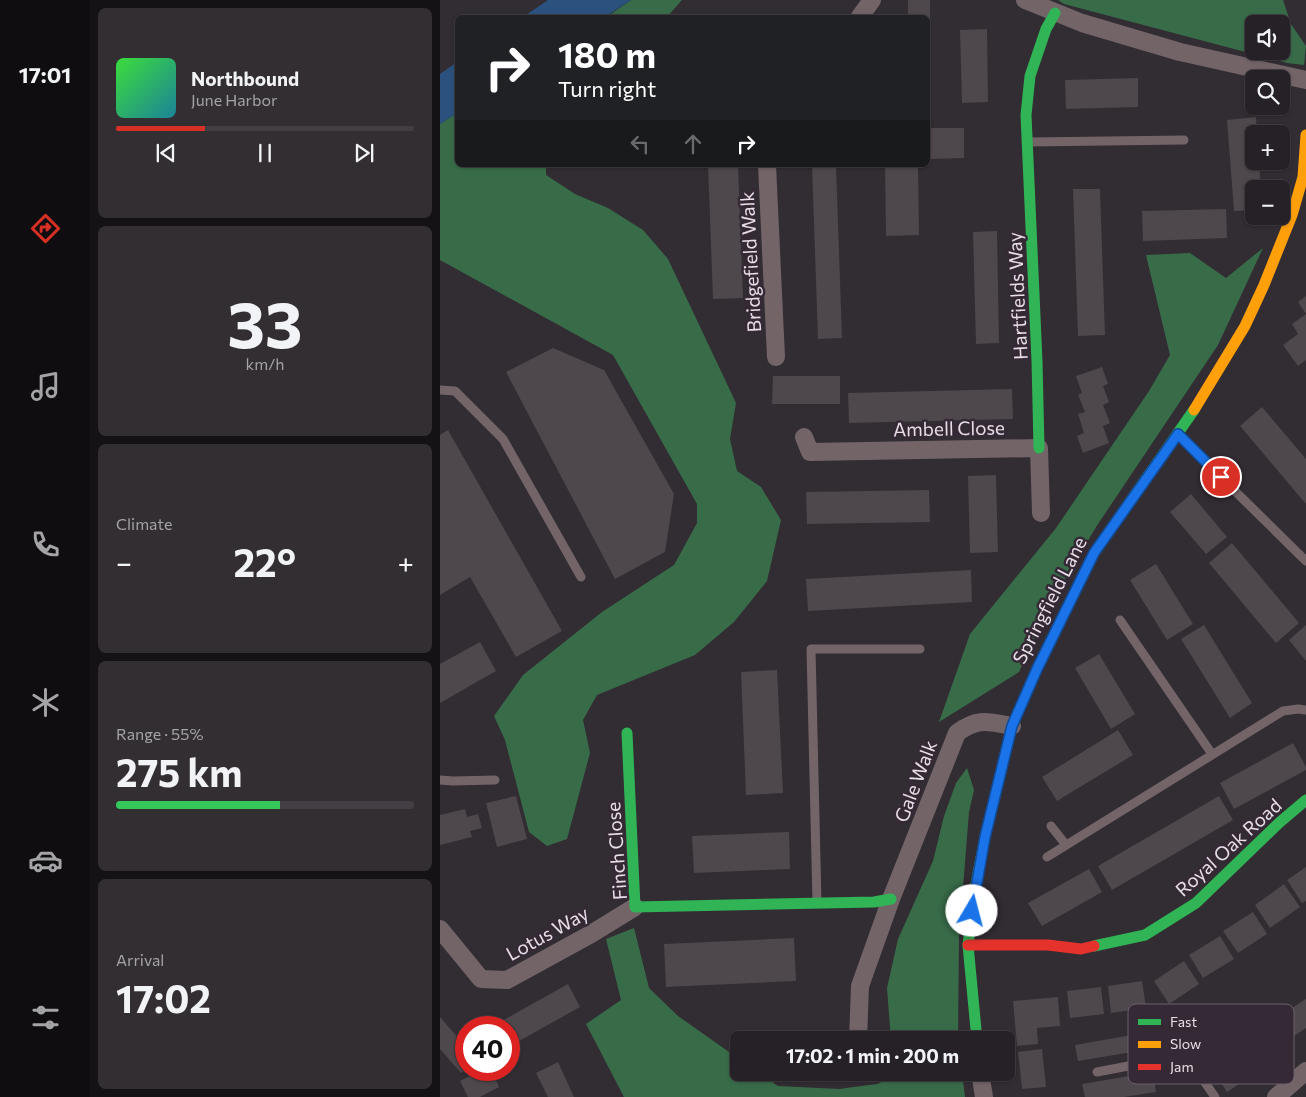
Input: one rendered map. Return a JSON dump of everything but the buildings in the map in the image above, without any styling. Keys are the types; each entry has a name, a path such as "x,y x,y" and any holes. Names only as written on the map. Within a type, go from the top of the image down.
{"street":[{"path":"861,15 872,0"},
{"path":"1025,0 1082,23 1180,52 1306,80"},
{"name":"Hartfields Way","path":"1039,448 1026,115 1030,76 1046,29 1055,13"},
{"name":"Springfield Lane","path":"976,1031 968,945 974,895 985,837 1012,726 1037,669 1094,553 1196,410 1245,326 1264,285 1292,214 1303,177 1306,135"},
{"name":"Bridgefield Walk","path":"766,167 776,357"},
{"name":"Ambell Close","path":"804,436 810,452 1039,448"},
{"path":"1039,448 1040,513"},
{"name":"Gale Walk","path":"858,1031 860,986 891,899 957,733 965,727 982,721 1012,726"},
{"name":"Finch Close","path":"627,733 635,907 817,903"},
{"name":"Royal Oak Road","path":"968,945 1048,946 1081,949 1145,935 1196,903 1280,822 1306,800"},
{"path":"817,903 874,902 891,899"},
{"name":"Lotus Way","path":"440,929 481,979 507,980 591,934 635,907"},
{"path":"1294,1081 1306,1071"},
{"path":"981,1081 984,1097"},
{"path":"1276,1097 1291,1084"}],"lane":[{"path":"1027,142 1184,140"},
{"path":"440,390 455,391 503,439 581,577"},
{"path":"1178,434 1306,561"},
{"path":"1120,620 1212,754"},
{"path":"817,903 812,649 920,649"},
{"path":"1046,857 1283,711 1306,710"},
{"path":"440,780 453,782 495,780"},
{"path":"1051,826 1066,845"},
{"path":"1097,1072 1128,1066"},
{"path":"1206,1084 1215,1097"}],"green space":[{"path":"631,0 682,0 669,15 609,15"},
{"path":"1058,0 1283,0 1288,15 1245,15 1245,52 1064,4"},
{"path":"1290,21 1306,46 1304,65 1276,60 1290,60"},
{"path":"455,114 455,167 546,167 546,175 575,194 608,208 643,230 668,259 736,403 730,439 737,471 761,487 781,520 767,581 734,622 695,655 597,695 583,720 590,753 567,839 547,846 529,832 505,740 494,716 523,675 602,612 674,565 697,523 697,504 613,355 440,260 440,124"},
{"path":"1263,248 1218,345 1096,527 1051,603 1019,672 939,722 970,634 1056,528 1149,391 1170,355 1146,255 1190,253 1226,278"},
{"path":"967,768 974,790 969,812 959,938 958,1031 890,1031 887,988 898,939 933,861 944,816 956,783"},
{"path":"634,928 649,988 678,1016 730,1053 730,1081 771,1081 778,1086 839,1089 877,1084 884,1081 963,1081 965,1097 624,1097 586,1024 621,1000 606,939"}],"water":[{"path":"548,0 631,0 608,15 526,15"},
{"path":"455,63 455,114 440,124 440,74"}],"traffic: fast":[{"path":"1039,448 1026,115 1030,76 1046,29 1055,13"},
{"path":"976,1031 968,945 974,895 985,837 1012,726 1037,669 1094,553 1194,410"},
{"path":"627,733 635,907 874,902 891,899"},
{"path":"1094,946 1145,935 1196,903 1280,822 1306,800"}],"traffic: slow":[{"path":"1194,410 1245,326 1264,285 1292,215 1303,177 1306,135"}],"traffic: jam":[{"path":"968,945 1048,945 1081,949 1094,946"}],"route":[{"path":"972,911 985,837 1012,726 1037,669 1094,553 1178,434 1221,477"}]}
